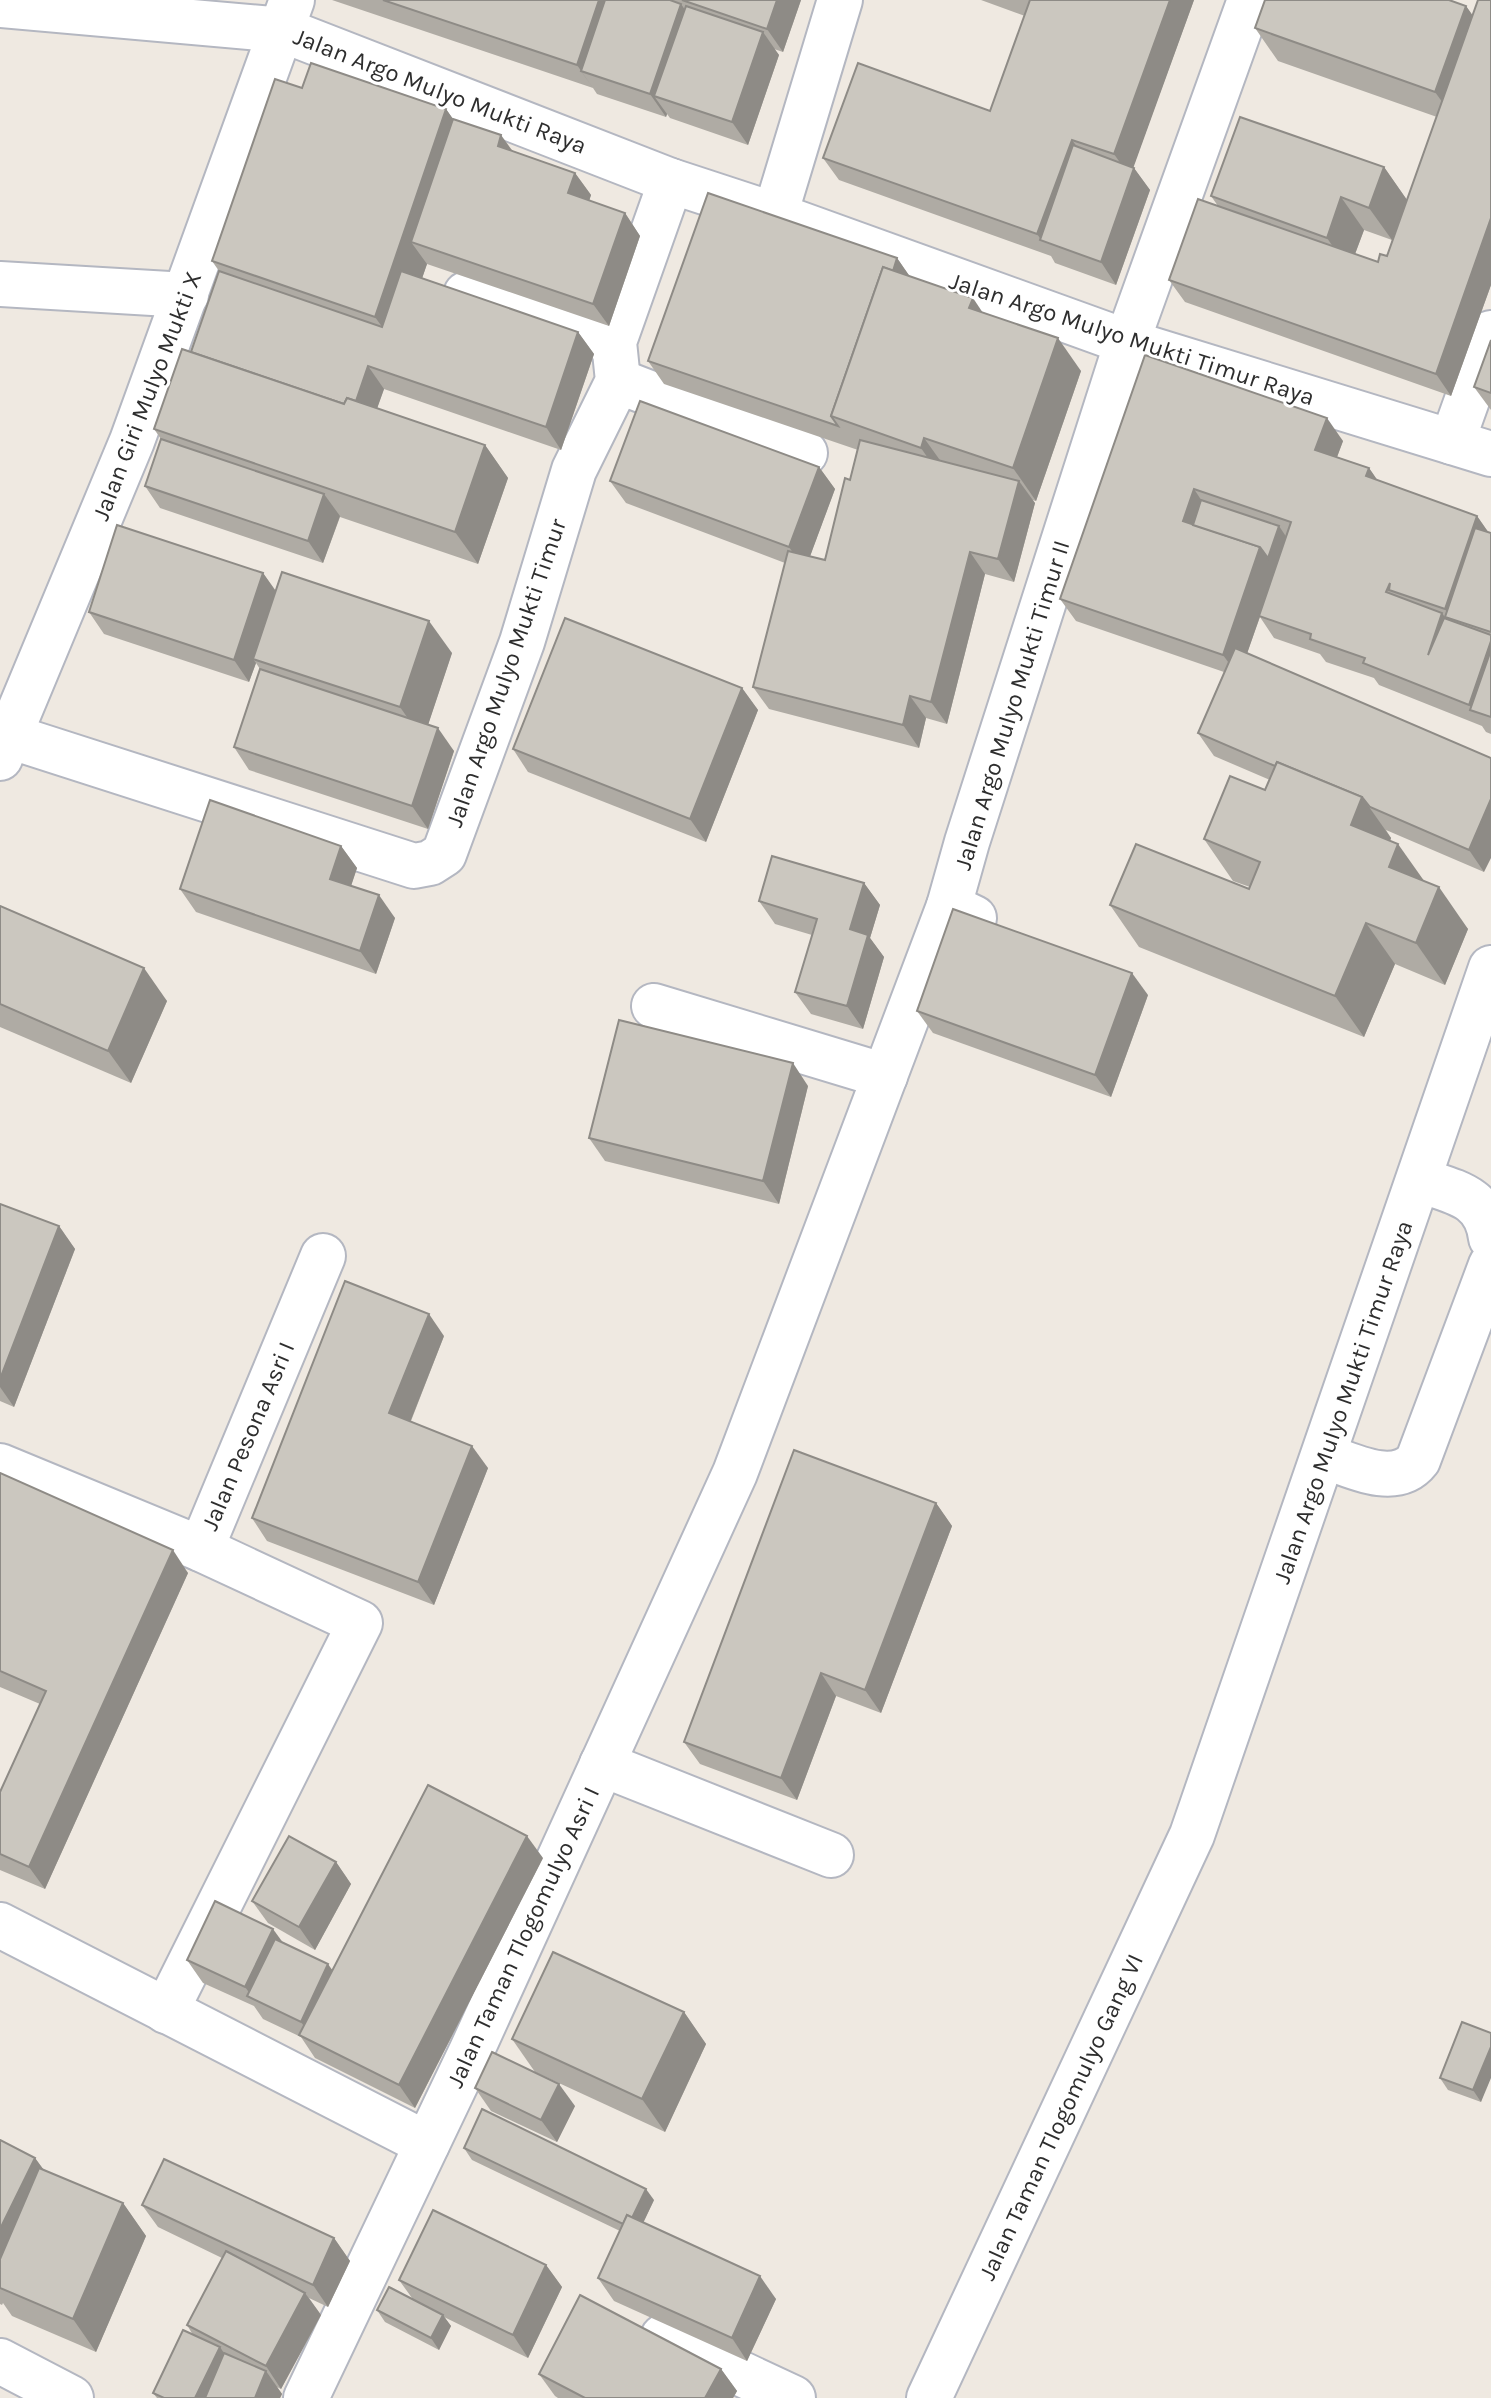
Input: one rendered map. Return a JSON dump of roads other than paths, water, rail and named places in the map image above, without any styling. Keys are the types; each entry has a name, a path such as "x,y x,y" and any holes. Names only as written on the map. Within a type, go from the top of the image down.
{"street":[{"path":"775,215 840,0"},
{"name":"Jalan Argo Mulyo Mukti Timur II","path":"885,1076 949,906 1127,342 1250,0"},
{"name":"Jalan Argo Mulyo Mukti Raya","path":"0,5 287,15 671,181 775,215"},
{"name":"Jalan Giri Mulyo Mukti X","path":"4,747 12,691 44,657 186,295 287,15"},
{"name":"Jalan Argo Mulyo Mukti Timur","path":"4,747 414,866 430,863 444,854 522,642 574,470 616,361 671,181"},
{"name":"Jalan Argo Mulyo Mukti Timur Raya","path":"775,215 1127,342 1472,448"},
{"path":"0,284 186,295"},
{"path":"460,292 616,361 805,453"},
{"path":"1472,448 1491,333"},
{"path":"949,906 1007,931"},
{"name":"Jalan Argo Mulyo Mukti Timur Raya","path":"1192,1835 1349,1464 1437,1186 1491,968"},
{"path":"654,1006 885,1076"},
{"name":"Jalan Taman Tlogomulyo Asri I","path":"306,2398 427,2144 735,1473 885,1076"},
{"path":"1437,1186 1478,1203 1484,1211 1491,1238"},
{"name":"Jalan Pesona Asri I","path":"0,1466 201,1549 323,1256"},
{"path":"1349,1464 1402,1473 1418,1460 1491,1265"},
{"path":"166,2011 360,1623 201,1549"},
{"path":"602,1764 831,1855"},
{"name":"Jalan Taman Tlogomulyo Gang VI","path":"929,2398 1192,1835"},
{"path":"0,1925 427,2144"},
{"path":"663,2337 793,2398"},
{"path":"2,2370 71,2398"}]}
